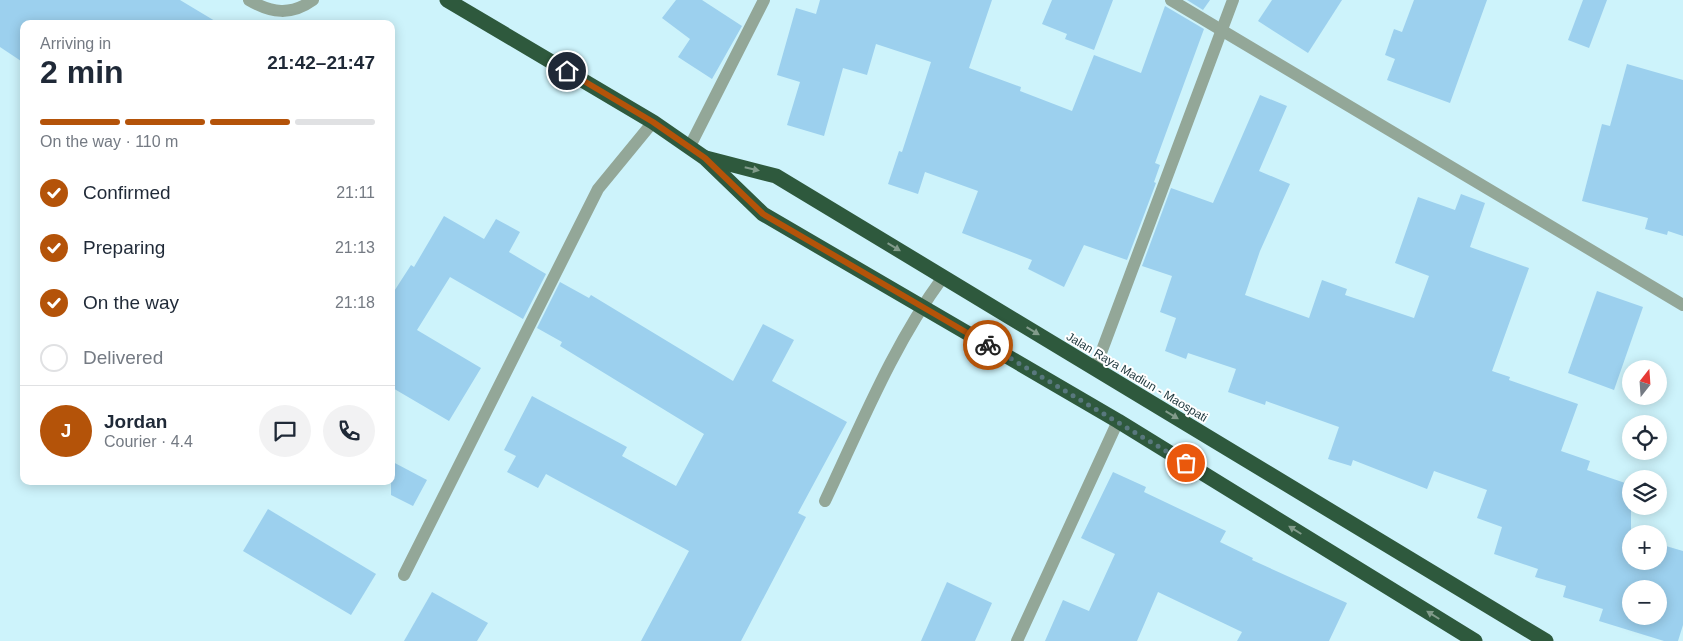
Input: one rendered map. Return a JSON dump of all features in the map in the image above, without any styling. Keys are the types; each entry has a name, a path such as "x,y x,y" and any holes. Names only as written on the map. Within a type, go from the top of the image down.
{"highway":[{"name":"Jalan Raya Madiun - Maospati","path":"447,0 653,122 705,158 763,214 1118,421 1475,641"},
{"name":"Jalan Raya Madiun - Maospati","path":"705,158 776,176 1546,641"}],"street":[{"path":"249,0 273,11 288,12 313,0"},
{"path":"689,148 764,0"},
{"path":"1170,0 1683,305"},
{"path":"1095,369 1233,0"},
{"path":"404,575 598,189 653,122"},
{"path":"825,501 896,351 922,306 943,277"},
{"path":"1017,641 1118,421"}],"building":[{"path":"0,0 180,0 213,20 20,20 20,60 0,47"},
{"path":"676,0 702,0 742,26 712,79 678,57 690,39 662,18"},
{"path":"820,0 992,0 969,68 1021,87 1020,91 1072,111 1094,55 1141,73 1165,6 1204,29 1155,163 1160,165 1154,182 1156,183 1127,260 1084,245 1064,287 1028,269 1032,260 962,233 978,191 925,172 918,194 888,184 899,151 902,152 931,62 876,44 867,75 843,68 824,136 787,125 800,82 777,75 796,8 816,14"},
{"path":"1052,0 1113,0 1094,50 1065,39 1067,34 1042,24"},
{"path":"1187,0 1210,0 1203,10"},
{"path":"1272,0 1342,0 1308,53 1258,21"},
{"path":"1414,0 1487,0 1450,103 1387,80 1395,59 1385,55 1394,29 1402,32"},
{"path":"1583,0 1607,0 1589,48 1568,40"},
{"path":"1627,64 1683,80 1683,236 1668,231 1667,235 1645,229 1648,218 1582,201 1602,124 1610,126"},
{"path":"1260,95 1287,106 1259,171 1290,184 1260,251 1245,295 1309,318 1322,280 1347,289 1345,295 1414,318 1429,276 1395,263 1418,197 1455,210 1461,194 1485,203 1470,247 1529,268 1492,371 1510,377 1509,380 1578,404 1561,451 1590,461 1587,470 1622,482 1622,515 1631,515 1631,525 1622,525 1622,570 1667,570 1667,546 1683,551 1683,625 1678,641 1664,641 1599,621 1603,609 1563,597 1566,586 1535,577 1538,569 1494,554 1502,527 1477,518 1487,490 1434,471 1427,489 1353,460 1351,466 1328,459 1339,427 1266,401 1265,405 1228,392 1236,369 1188,353 1186,359 1165,351 1176,318 1160,312 1172,276 1142,266 1171,188 1213,203"},
{"path":"444,216 484,239 496,219 520,232 509,252 546,274 523,319 450,277 417,330 481,368 449,421 395,389 395,290 411,265 414,267"},
{"path":"560,282 589,298 591,295 733,381 763,324 794,340 772,381 847,422 798,513 806,517 741,641 641,641 689,551 546,474 538,488 507,472 516,456 504,450 532,396 627,447 622,456 676,486 704,434 560,346 562,342 537,328"},
{"path":"1597,291 1643,307 1624,360 1622,360 1622,367 1614,390 1568,373"},
{"path":"395,463 427,480 413,506 391,495 391,485 395,485"},
{"path":"1113,472 1146,487 1144,492 1226,531 1220,542 1253,558 1252,560 1347,603 1329,641 1237,641 1242,632 1158,592 1137,641 1045,641 1063,600 1089,611 1115,554 1081,538"},
{"path":"268,509 376,574 351,615 243,551"},
{"path":"947,582 992,603 975,641 921,641"},
{"path":"432,592 488,623 477,641 404,641"}],"way so far":[{"path":"988,345 1186,463"}],"route":[{"path":"567,71 653,122 705,158 763,214 988,345"}]}
